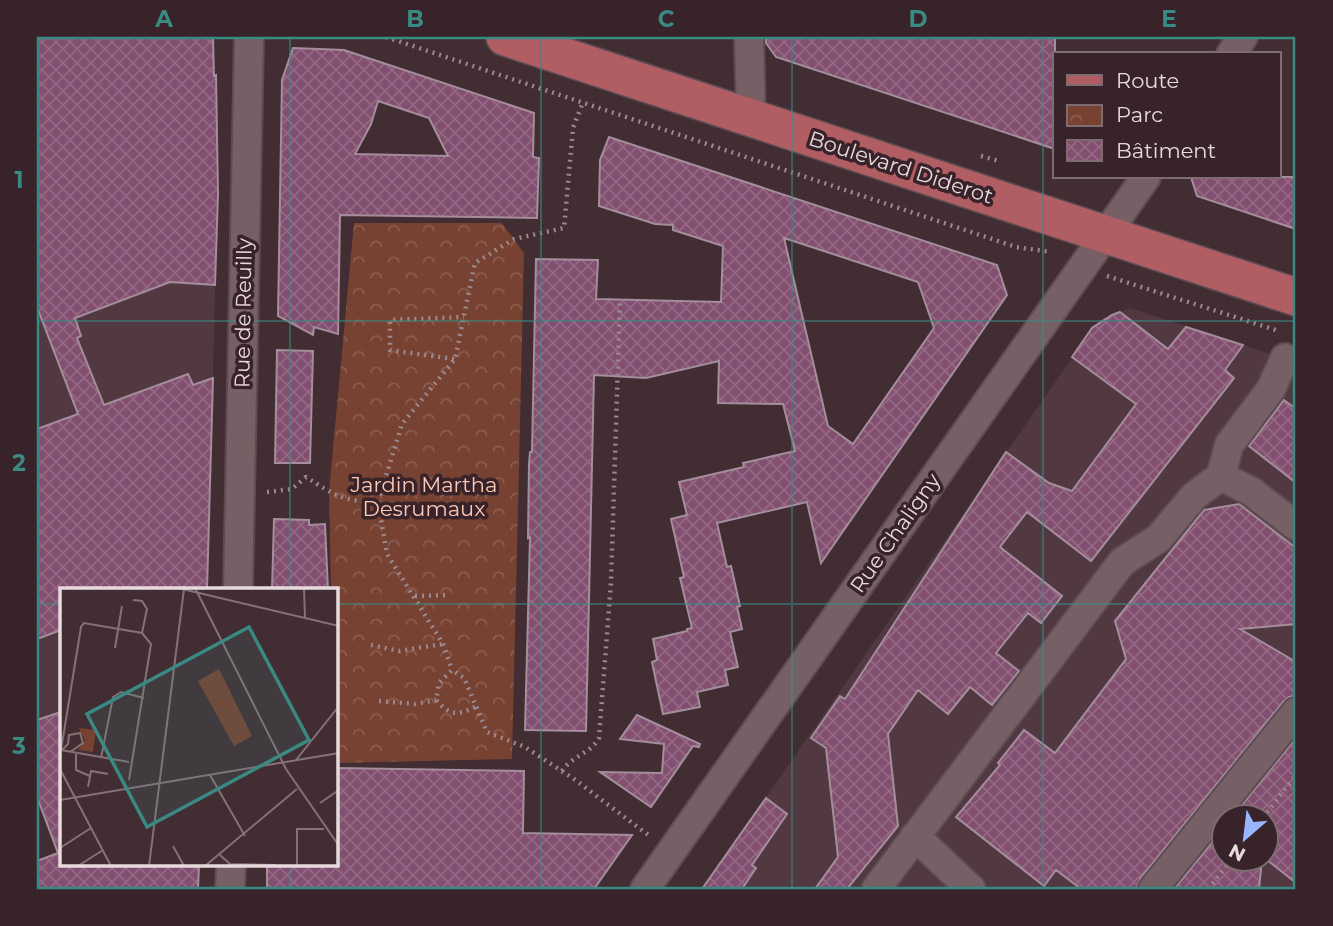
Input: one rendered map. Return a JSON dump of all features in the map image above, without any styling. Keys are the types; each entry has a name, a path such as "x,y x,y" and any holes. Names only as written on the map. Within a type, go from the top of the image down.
{"main road":[{"name":"Boulevard Diderot","path":"505,37 1296,297"}],"street":[{"name":"Rue de Reuilly","path":"238,588 249,37"},
{"path":"749,37 751,118"},
{"path":"1232,52 1243,37"},
{"name":"Rue Chaligny","path":"645,889 1145,178"},
{"path":"876,889 1122,562 1159,538 1194,496 1221,476 1229,445 1271,389 1285,346"},
{"path":"1221,476 1252,492 1296,526"},
{"path":"1153,889 1296,712"},
{"path":"915,836 971,889"},
{"path":"230,889 231,866"}],"path":[{"name":"Boulevard Diderot","path":"386,37 1016,247 1051,252"},
{"path":"583,103 573,128 564,228 514,239 475,263 455,359 402,424 378,502 387,554 443,644 452,670 464,678 487,732 525,747 672,851"},
{"path":"981,156 999,162"},
{"path":"1106,275 1285,346"},
{"path":"562,771 569,761 588,751 599,738 611,582 620,300"},
{"path":"455,359 390,350 390,320 464,317"},
{"path":"238,491 292,489 306,477 349,501 378,502"},
{"path":"415,596 449,595"},
{"path":"371,645 399,651 443,644"},
{"path":"436,700 439,683 452,670"},
{"path":"436,700 446,711 460,714 475,707"},
{"path":"379,701 415,704 436,700"},
{"path":"1273,804 1296,775"},
{"path":"1208,889 1220,874"}],"shaded area":[{"path":"217,218 209,526 66,588 60,588 60,723 37,732 37,277 147,235"},
{"path":"1130,308 1296,362 1296,889 702,889 1095,325 1104,318"}],"green space":[{"name":"Jardin Martha Desrumaux","path":"354,223 502,223 524,253 512,759 338,763 338,588 331,588 329,492"}],"building":[{"path":"37,37 213,37 218,194 215,285 170,282 75,318 81,336 77,338 104,405 188,374 193,385 213,378 207,588 60,588 60,630 37,639 37,429 78,414 37,307"},
{"path":"766,37 1055,37 1053,148 776,57 766,43"},
{"path":"293,48 344,50 534,113 533,157 539,158 537,218 340,215 338,334 314,327 313,335 278,316 282,80","holes":["378,101 429,118 448,156 355,154 371,124"]},
{"path":"609,137 997,265 1007,295 821,563 807,502 717,523 727,567 731,566 742,629 730,632 738,667 725,670 728,685 697,692 700,707 663,714 652,662 657,660 653,639 692,628 680,578 684,577 671,519 687,515 679,482 744,467 743,463 795,451 783,404 718,403 719,361 646,378 594,375 586,731 525,730 529,464 532,452 536,259 598,260 596,299 721,302 723,246 673,230 673,225 655,224 599,206 600,160","holes":["784,238 918,282 934,328 853,444 828,426"]},
{"path":"1296,177 1296,229 1197,196 1191,178"},
{"path":"1120,312 1168,349 1186,327 1243,345 1225,370 1234,378 1091,561 1027,512 1000,547 1062,596 1041,623 1028,613 996,653 1019,671 992,705 970,687 948,714 918,690 888,734 898,826 847,889 815,889 838,857 826,748 811,738 840,696 845,699 1006,452 1049,483 1072,491 1136,404 1072,357 1092,328"},
{"path":"277,350 313,351 310,463 275,463"},
{"path":"1284,400 1296,409 1296,483 1249,446"},
{"path":"1239,504 1296,548 1296,624 1240,629 1296,662 1296,696 1283,702 1140,879 1137,889 1081,889 1056,870 1044,886 956,817 1000,765 998,763 1024,730 1055,753 1126,659 1115,621 1204,510"},
{"path":"274,519 309,520 309,525 325,524 328,588 272,588"},
{"path":"60,712 60,866 199,866 198,889 37,889 37,861 58,853 37,797 37,720"},
{"path":"637,715 700,744 699,747 693,746 651,807 600,772 662,773 664,744 620,739"},
{"path":"1296,738 1296,883 1280,870 1280,804 1243,804"},
{"path":"338,768 524,771 523,833 632,835 594,889 267,889 267,866 338,866"},
{"path":"766,798 787,814 752,865 756,868 742,889 702,889"},
{"path":"1210,844 1210,874 1260,874 1259,889 1174,889"}]}
